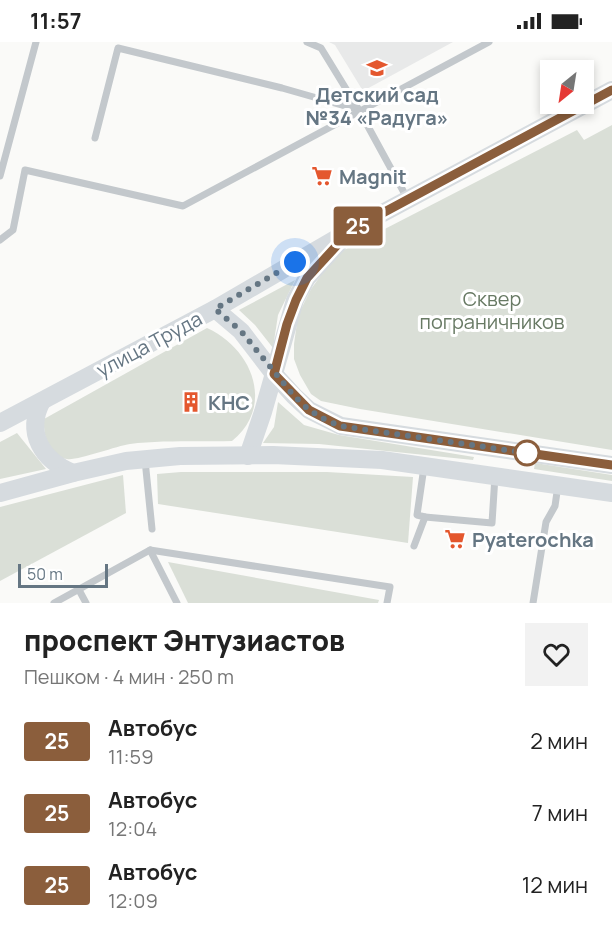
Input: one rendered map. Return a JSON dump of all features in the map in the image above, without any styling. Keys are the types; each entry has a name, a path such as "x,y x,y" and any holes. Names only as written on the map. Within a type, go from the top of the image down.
{"main road":[{"name":"улица Труда","path":"1,420 42,401 215,309 351,230 612,90"},
{"path":"248,456 287,324 299,292 307,278 351,230"},
{"path":"215,309 241,331 274,374 309,410 340,426 612,465"},
{"path":"42,401 35,420 40,446 47,457 58,466 73,473"},
{"path":"0,493 126,461 180,456 328,456 382,460 612,493"}],"lane":[{"path":"0,176 36,42"},
{"path":"307,42 321,48 359,110 408,199"},
{"path":"0,240 13,230 25,170 183,206 489,42"},
{"path":"95,138 118,48 282,88 359,110"},
{"path":"145,459 152,529"},
{"path":"424,465 417,515 425,517 492,523 495,475"},
{"path":"533,603 546,522 555,506 558,485"},
{"path":"414,546 425,517"},
{"path":"150,550 177,603"},
{"path":"54,603 150,550 390,587 387,603"},
{"path":"79,590 86,603"}],"shaded area":[{"name":"Детский сад №34 «Радуга»","path":"329,42 453,42 363,91 335,45"}],"green space":[{"name":"Сквер пограничников","path":"612,125 612,450 360,409 321,401 311,394 294,359 298,315 311,289 340,252 577,130 584,140"},
{"path":"295,280 278,315 273,348 255,325 239,310"},
{"path":"207,328 223,337 236,350 253,379 255,395 253,412 245,427 232,441 130,444 72,459 55,454 44,432 44,419"},
{"path":"278,402 304,425 339,435 474,457 473,460 319,444 263,443 274,427"},
{"path":"17,433 46,469 0,479 0,442"},
{"path":"535,463 612,475 612,481 534,469"},
{"path":"327,472 413,477 408,543 158,504 157,474"},
{"path":"123,475 126,513 0,581 0,507"},
{"path":"168,562 379,600 378,603 188,603"}],"bus line":[{"name":"25","path":"612,90 351,230 307,278 287,324 274,374 309,410 340,426 612,465"}],"place":[{"name":"Детский сад №34 «Радуга»","path":"377,68"},
{"name":"Magnit","path":"322,176"},
{"name":"КНС","path":"191,402"},
{"name":"Pyaterochka","path":"455,539"}],"route":[{"path":"295,262 215,309 241,331 274,374 309,410 340,426 527,453"}]}
